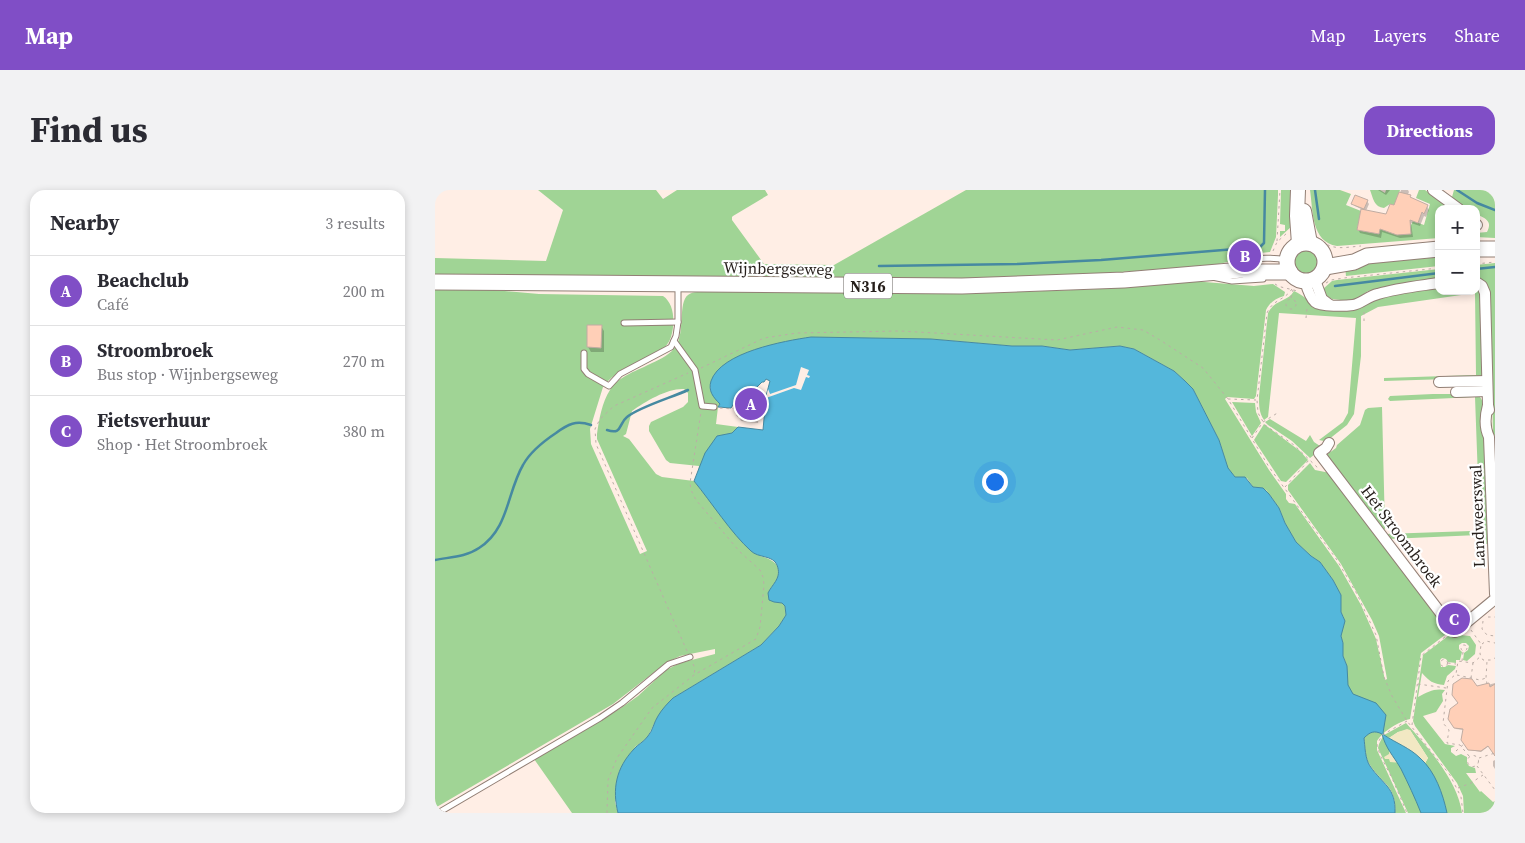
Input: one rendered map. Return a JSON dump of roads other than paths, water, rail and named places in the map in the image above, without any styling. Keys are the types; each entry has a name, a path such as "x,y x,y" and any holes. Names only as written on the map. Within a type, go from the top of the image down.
{"main road":[{"path":"1309,242 1319,248 1325,262 1319,277 1304,283 1294,277 1289,266 1291,251 1309,242"},
{"path":"1325,262 1352,254 1367,256 1435,249"},
{"path":"1480,249 1495,249"},
{"name":"Wijnbergseweg","path":"435,282 1004,286 1124,280 1222,271 1243,270 1254,272 1289,266"}],"street":[{"path":"1433,190 1454,205"},
{"path":"1298,193 1305,215 1309,242"},
{"path":"1304,283 1315,302 1321,305 1359,304 1367,297 1380,293 1435,284"},
{"name":"Landweerswal","path":"1480,285 1485,293 1488,405 1485,414 1486,431 1489,437 1495,594"},
{"path":"1487,386 1448,387 1487,386"},
{"name":"Het Stroombroek","path":"1329,443 1319,453 1459,628 1495,599"}],"lane":[{"name":"Wijnbergseweg","path":"1222,271 1240,262 1272,258 1289,266"},
{"name":"Wijnbergseweg","path":"1202,274 1218,280 1264,279 1289,266"},
{"path":"584,353 584,369 588,374 609,386 620,374 671,347 678,322 678,284"},
{"path":"625,323 678,322"},
{"path":"674,341 695,370 702,406 716,407"},
{"path":"438,813 600,718 622,703 669,664 690,657"}],"water":[{"path":"811,337 931,339 1012,346 1042,346 1070,350 1120,346 1134,349 1174,371 1193,389 1219,440 1228,468 1235,477 1245,477 1253,487 1263,488 1269,494 1279,508 1296,542 1320,562 1333,580 1341,595 1341,612 1345,621 1341,636 1343,656 1347,666 1348,685 1353,694 1376,703 1386,715 1384,735 1412,751 1430,769 1438,783 1447,813 1421,813 1404,774 1382,734 1374,732 1364,738 1366,756 1370,766 1391,792 1395,804 1395,813 618,813 615,796 619,771 628,756 650,734 665,706 673,698 761,645 779,626 786,615 785,606 782,603 769,600 768,593 778,573 775,562 769,558 757,555 744,544 694,481 705,453 717,436 732,433 738,427 763,430 766,396 770,381 766,379 762,382 756,388 756,393 747,390 739,393 738,402 735,402 731,408 718,407 720,404 713,396 710,388 711,381 717,371 727,362 740,355 785,341"}],"waterway":[{"path":"879,266 1018,264 1101,260 1260,247 1264,243 1265,190"},
{"path":"1315,190 1319,219"},
{"path":"1457,190 1477,203 1495,210"},
{"path":"1480,269 1495,267"},
{"path":"1335,286 1435,274"},
{"path":"607,430 616,431 632,413 688,390"},
{"path":"435,560 469,553 489,540 502,521 518,476 529,456 568,425 576,423 591,425"}],"place":[{"name":"Stroombroek","path":"1245,256"},
{"name":"Beachclub","path":"751,404"},
{"name":"Fietsverhuur","path":"1454,619"}]}
